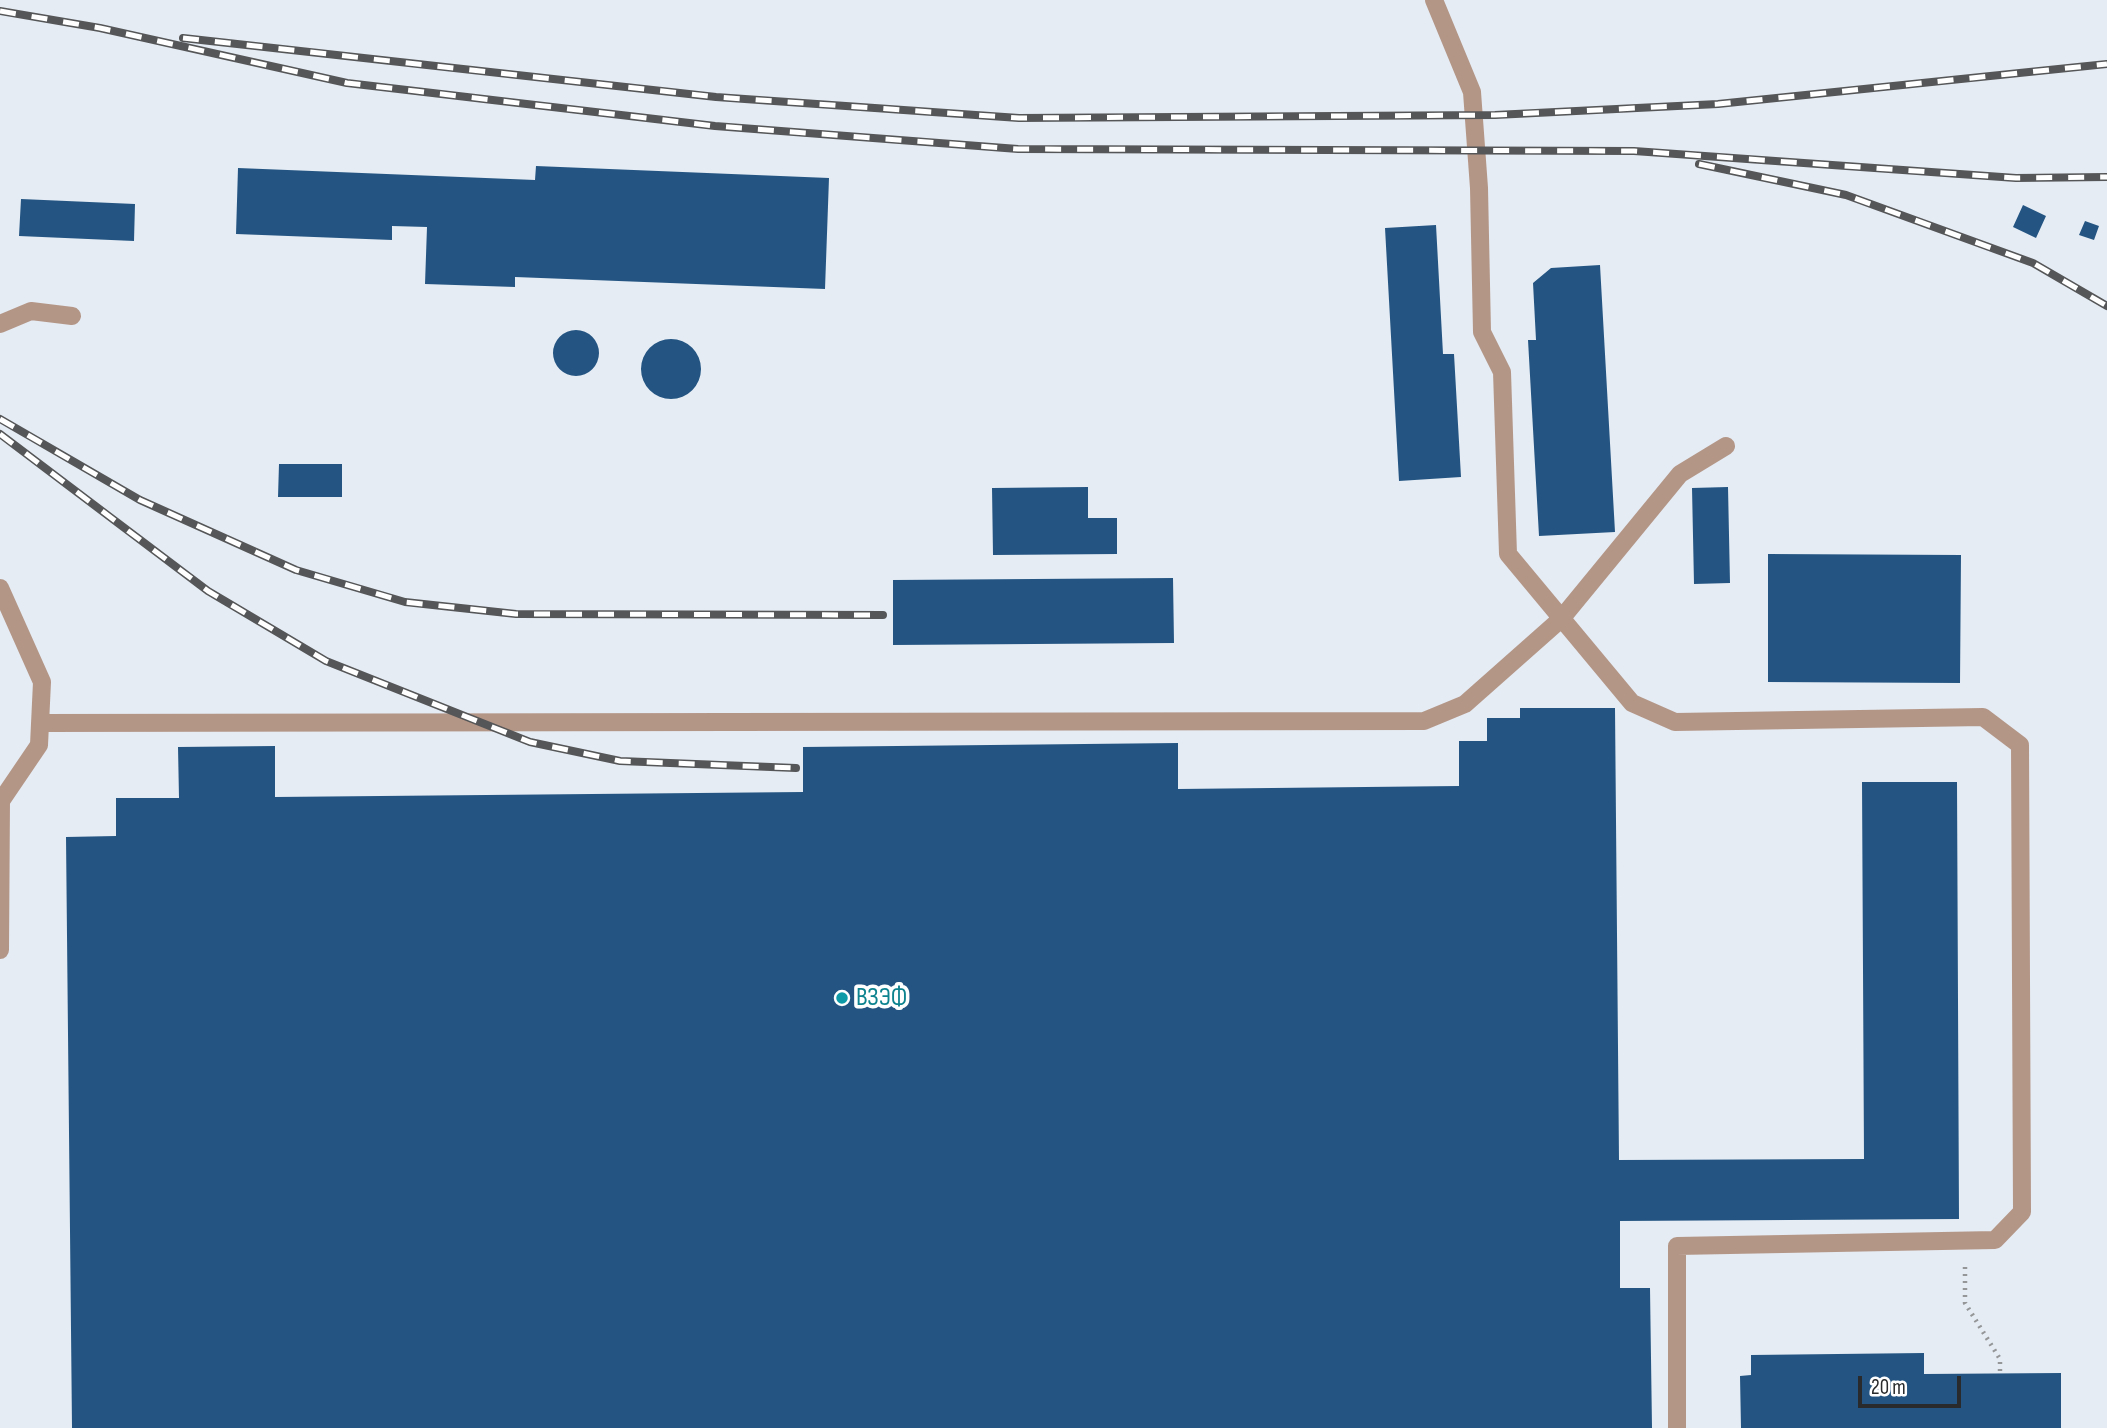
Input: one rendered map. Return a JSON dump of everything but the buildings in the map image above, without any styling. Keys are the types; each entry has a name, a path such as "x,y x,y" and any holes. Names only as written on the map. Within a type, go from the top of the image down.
{"lane":[{"path":"1434,0 1472,92 1479,188 1482,332 1502,372 1508,554 1632,703 1675,722 1983,717 2020,745 2022,1212 1994,1240 1677,1246 1677,1428"},
{"path":"0,324 31,311 72,316"},
{"path":"40,723 1424,721 1465,704 1562,619 1680,474 1726,446"},
{"path":"0,588 42,682 39,746 1,801 0,950"}],"path":[{"path":"1965,1241 1965,1303 2000,1359 2000,1372"}],"shaded area":[{"path":"0,0 2107,0 2107,1428 0,1428"}],"railway":[{"path":"0,11 100,28 347,83 715,126 1018,149 1634,151 2016,178 2107,177"},
{"path":"183,38 716,97 1019,118 1495,115 1718,104 2107,64"},
{"path":"1699,164 1846,195 2033,263 2107,306"},
{"path":"0,419 140,500 296,570 405,602 516,614 883,615"},
{"path":"0,434 208,591 326,661 530,742 620,761 796,768"}],"place":[{"name":"ВЗЭФ","path":"842,998"}]}
